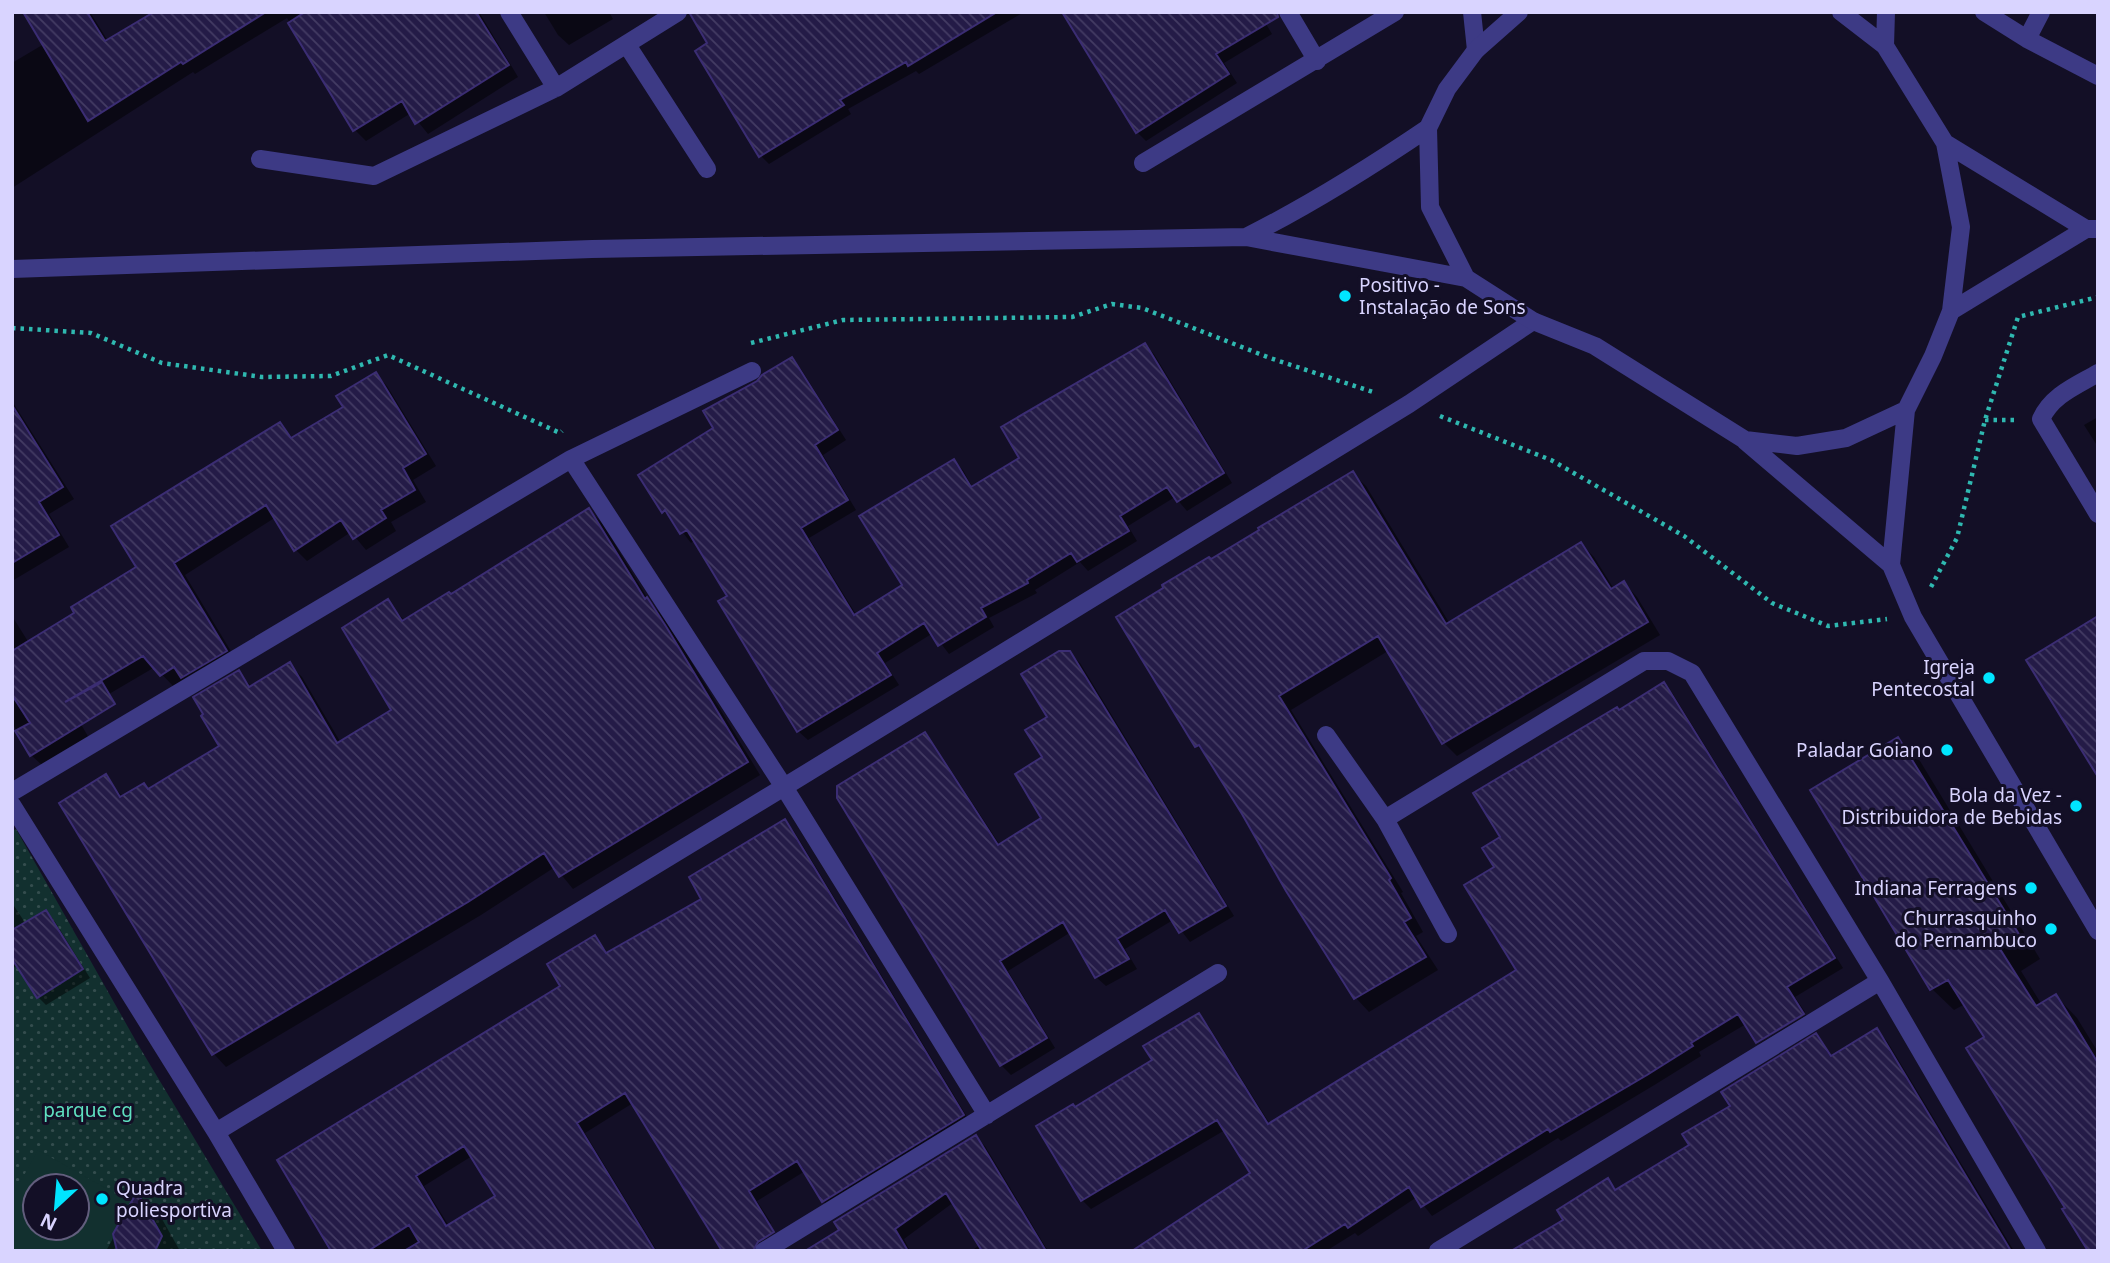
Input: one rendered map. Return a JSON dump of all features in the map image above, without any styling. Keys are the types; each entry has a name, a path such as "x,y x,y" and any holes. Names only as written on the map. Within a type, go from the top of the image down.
{"street":[{"path":"509,12 556,88"},
{"path":"260,159 374,176 556,88 678,12"},
{"path":"1288,12 1317,61"},
{"path":"1143,163 1395,12"},
{"path":"1472,12 1476,50"},
{"path":"1466,278 1430,207 1428,128 1447,89 1476,50 1520,12"},
{"path":"1841,12 1885,46 1945,143 1961,227 1951,311 1933,356 1906,410 1891,565"},
{"path":"1885,46 1886,12"},
{"path":"1984,12 2026,39 2098,76"},
{"path":"2026,39 2041,12"},
{"path":"627,46 707,169"},
{"path":"1246,237 1303,209 1428,128"},
{"path":"1945,143 2092,229 1951,311"},
{"path":"12,269 592,249 1246,237 1466,278 1533,321 1595,346 1745,440 1891,565 1913,617 2098,932"},
{"path":"216,1132 1409,404 1533,321"},
{"path":"12,792 571,459 752,371"},
{"path":"2098,373 2057,397 2046,408 2041,419 2098,514"},
{"path":"1745,440 1797,446 1846,438 1906,410"},
{"path":"571,459 784,787 987,1115"},
{"path":"1385,819 1644,661 1668,661 1692,673 1880,981 2037,1251"},
{"path":"1326,735 1385,819 1448,934"},
{"path":"12,805 216,1132 286,1251"},
{"path":"764,1251 1218,973"},
{"path":"1438,1251 1880,981"}],"path":[{"path":"744,346 756,340 843,320 1072,317 1112,304 1142,308 1270,358 1409,404 1550,460 1684,536 1772,603 1828,626 1913,617 1957,538 1984,420 2018,317 2098,297"},
{"path":"12,328 91,333 162,363 262,377 331,376 388,355 559,433 572,427"}],"green space":[{"name":"parque cg","path":"16,829 137,1043 262,1251 12,1251 12,831"},
{"path":"38,1150 77,1172 26,1172"},
{"path":"91,1180 130,1202 103,1251 12,1251 12,1197 21,1181 21,1242 91,1242"}],"building":[{"path":"23,12 87,12 105,41 154,12 266,12 88,121"},
{"path":"305,12 476,12 509,65 415,124 402,101 353,131 288,23"},
{"path":"689,12 997,12 908,66 906,62 840,100 844,105 759,157 695,51 707,43"},
{"path":"1062,12 1277,12 1278,17 1216,54 1229,74 1136,133"},
{"path":"1145,343 1224,473 1177,502 1167,487 1120,516 1129,531 1077,562 1071,553 1027,580 1028,583 981,608 986,617 938,646 924,623 877,653 891,675 797,732 718,601 727,596 687,530 680,534 665,510 662,513 638,475 713,428 703,411 757,381 762,375 792,357 838,430 815,445 848,500 801,528 854,615 902,585 859,516 954,459 971,487 1019,458 1001,427"},
{"path":"376,372 426,454 403,468 415,490 381,510 386,518 353,539 341,520 294,551 266,505 174,563 227,651 181,678 174,667 160,676 143,656 65,702 102,682 115,704 30,756 15,731 30,723 12,695 12,651 74,613 71,607 136,567 111,526 280,422 291,438 343,407 336,396"},
{"path":"12,405 63,487 39,502 59,535 12,563"},
{"path":"1353,471 1446,624 1581,542 1611,589 1624,581 1648,622 1442,744 1378,636 1279,696 1391,878 1389,880 1411,918 1404,922 1426,957 1354,999 1286,891 1242,814 1199,745 1195,747 1116,617 1163,588 1162,585 1209,557 1211,559"},
{"path":"589,508 645,599 647,597 667,628 748,762 559,877 544,853 468,902 212,1055 59,803 106,774 120,797 144,783 148,789 219,746 193,697 239,670 249,687 290,662 337,743 391,710 342,628 388,599 402,621 449,592 451,594"},
{"path":"2098,616 2098,777 2026,660"},
{"path":"1059,651 1070,651 1226,906 1179,933 1165,910 1117,939 1129,959 1095,978 1063,922 1000,961 1047,1038 1000,1066 837,798 837,786 925,732 998,845 1041,818 1015,774 1042,757 1025,730 1047,717 1021,674"},
{"path":"1664,682 1835,958 1787,987 1804,1014 1756,1043 1738,1014 1647,1075 1550,1132 1548,1129 1421,1207 1409,1187 1348,1228 1345,1224 1302,1251 1132,1251 1250,1173 1217,1120 1081,1201 1036,1126 1073,1104 1075,1107 1152,1060 1143,1046 1199,1013 1268,1124 1516,970 1464,885 1494,867 1482,848 1500,837 1473,793"},
{"path":"1898,737 2020,936 2000,949 2036,1006 2056,994 2098,1063 2098,1251 2088,1251 2062,1209 2065,1208 1966,1048 1984,1037 1948,980 1930,990 1810,790"},
{"path":"785,819 964,1115 822,1202 797,1161 749,1191 774,1232 758,1242 753,1251 722,1251 625,1093 577,1123 655,1251 404,1251 419,1242 409,1225 368,1251 331,1251 277,1160 560,986 547,964 595,935 606,953 701,899 689,877","holes":["464,1146 495,1196 446,1226 416,1176"]},
{"path":"46,910 83,969 37,998 12,959 12,930"},
{"path":"1877,1028 2011,1251 1511,1251 1563,1220 1557,1210 1608,1178 1615,1190 1689,1145 1682,1134 1730,1106 1721,1092 1816,1033 1831,1056"},
{"path":"976,1135 1046,1251 982,1251 946,1193 895,1229 908,1251 805,1251 839,1230 834,1222"},
{"path":"137,1192 162,1236 155,1251 117,1251 113,1234"}],"place":[{"name":"Positivo - Instalação de Sons","path":"1345,296"},
{"name":"Igreja Pentecostal","path":"1989,678"},
{"name":"Paladar Goiano","path":"1947,750"},
{"name":"Bola da Vez - Distribuidora de Bebidas","path":"2076,806"},
{"name":"Indiana Ferragens","path":"2031,888"},
{"name":"Churrasquinho do Pernambuco","path":"2051,929"},
{"name":"Quadra poliesportiva","path":"102,1199"}]}
